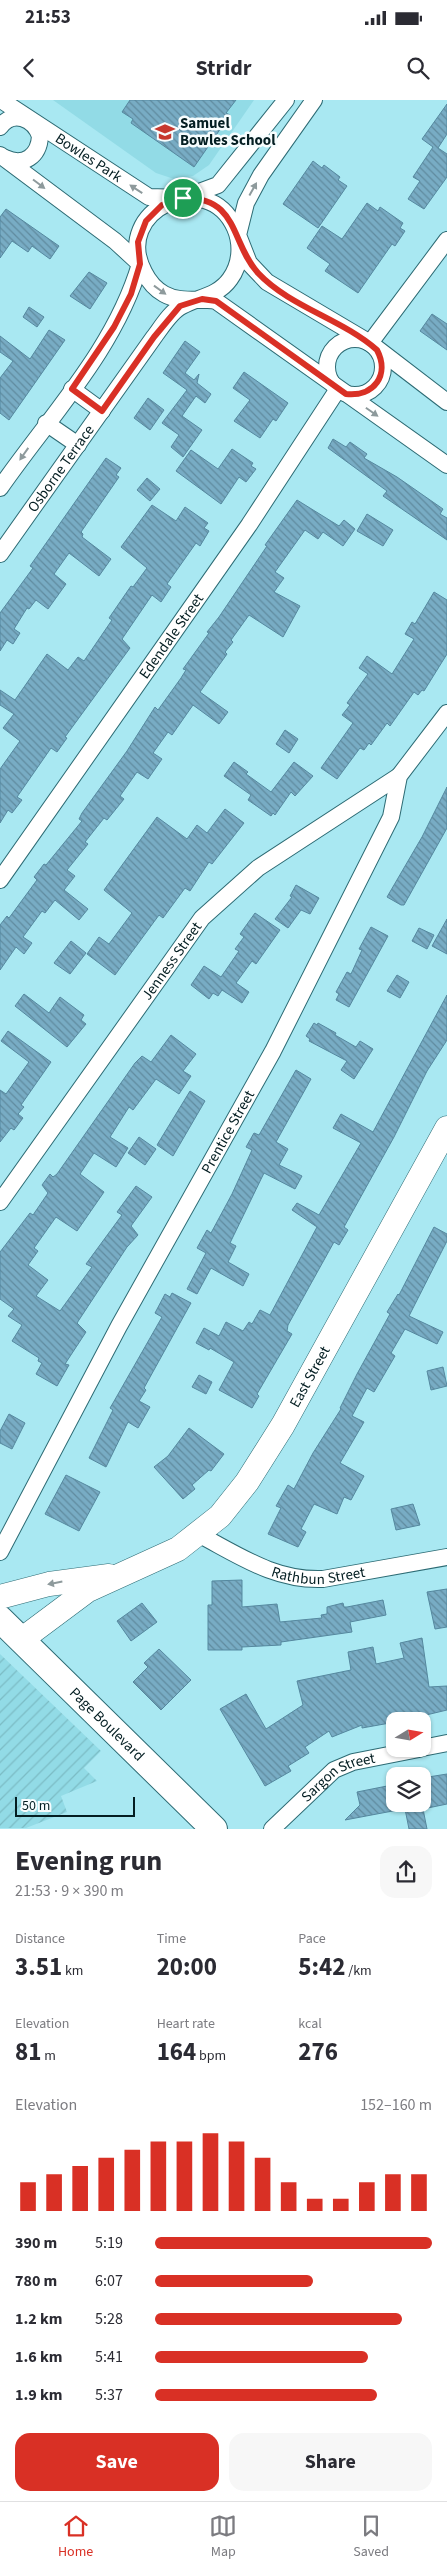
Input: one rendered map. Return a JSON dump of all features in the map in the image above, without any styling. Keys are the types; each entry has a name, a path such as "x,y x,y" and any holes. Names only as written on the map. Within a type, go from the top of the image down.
{"main road":[{"name":"East Street","path":"21,1640 88,1590 155,1561 198,1534 220,1516 246,1482 283,1424 447,1128"},
{"name":"East Street","path":"0,1596 80,1578 120,1575"},
{"name":"Page Boulevard","path":"0,1619 214,1828"}],"street":[{"name":"Bowles Park","path":"2,100 31,121 149,196 198,199 213,204 229,217 249,263 267,282 370,343 447,402"},
{"path":"0,488 89,366 123,310 131,294 140,264 138,242 146,221 162,205 218,185 286,100"},
{"path":"202,299 218,291 235,271 240,253 238,235 246,203 253,188 314,100"},
{"path":"0,127 12,118 22,117 31,121 40,136 36,153 21,162 1,157"},
{"path":"1,157 115,241 140,264 149,281 164,294 182,300 202,299 216,301 447,465"},
{"path":"370,343 447,240"},
{"name":"Osborne Terrace","path":"0,554 6,532 78,444 154,337 180,306 202,299"},
{"path":"352,339 370,343 382,359 383,369 380,379 366,392 346,394 338,389 328,373 330,355 343,342 352,339"},
{"path":"72,389 102,411"},
{"name":"Edendale Street","path":"0,880 250,525 338,389"},
{"path":"46,423 78,444"},
{"name":"Prentice Street","path":"0,1552 119,1326 273,1051 391,817 399,776 447,713"},
{"name":"Jenness Street","path":"0,1202 202,918 258,868 399,776"},
{"name":"Rathbun Street","path":"198,1534 263,1568 288,1578 304,1580 323,1579 447,1557"},
{"path":"431,1746 447,1743"},
{"name":"Sargon Street","path":"272,1828 334,1770 353,1762 386,1756"}],"shaded area":[{"name":"Samuel Bowles School","path":"53,100 254,100 209,165 193,176 174,179 156,173"},
{"path":"0,1654 101,1751 84,1768 97,1781 61,1796 67,1812 26,1828 0,1828"}],"building":[{"path":"130,100 236,100 226,113 230,115 194,167 131,123 133,119 122,112"},
{"path":"447,104 447,134 438,148 447,154 447,177 424,209 408,199 420,181 413,177 433,147 422,139"},
{"path":"313,161 322,168 324,165 340,177 338,180 347,186 318,228 283,204"},
{"path":"367,203 378,211 380,207 403,223 400,228 405,231 395,246 392,244 358,293 325,271 330,264 307,248 322,226 342,239"},
{"path":"6,209 59,246 50,259 32,246 28,252 12,241 0,258 0,217"},
{"path":"89,272 107,283 90,309 70,296"},
{"path":"29,307 44,317 37,327 23,317"},
{"path":"432,314 447,324 447,350 420,331"},
{"path":"49,330 65,340 9,420 0,413 0,378 13,361 0,352 0,336 30,359"},
{"path":"185,341 200,352 185,373 194,380 199,374 197,383 211,394 205,403 196,396 182,416 202,430 183,457 171,447 179,435 162,423 187,390 163,373"},
{"path":"244,372 288,403 276,421 273,419 260,438 234,421 250,400 233,388"},
{"path":"148,398 164,410 150,430 134,418"},
{"path":"333,439 346,447 350,442 367,454 364,458 397,477 443,509 440,514 447,518 447,540 383,496 387,491 328,448"},
{"path":"232,449 253,463 251,466 256,469 246,482 239,477 221,504 176,471 191,450 218,469"},
{"path":"106,458 121,468 116,475 119,477 81,532 83,534 82,537 111,559 99,576 69,553 54,574 66,584 48,609 36,600 29,609 27,608 14,629 20,633 13,644 7,640 0,651 0,613 33,568 30,566"},
{"path":"147,478 160,489 150,501 137,490"},
{"path":"297,500 339,526 344,520 355,529 343,546 323,532 318,539 305,530 275,572 284,578 274,592 300,606 283,637 249,615 231,640 233,642 225,652 227,654 200,692 228,712 219,724 193,705 172,735 168,732 153,753 162,759 148,779 137,772 120,796 124,799 107,820 104,818 85,842 88,844 67,870 75,876 64,890 88,909 79,920 55,900 45,913 42,911 23,937 32,943 24,954 16,947 0,970 0,925 7,916 9,918 37,880 34,877 44,864 46,865 82,821 79,819 82,813 127,751 155,707 158,710 181,678 186,670 183,669 209,633 207,632"},
{"path":"152,505 176,521 185,507 208,523 204,528 209,531 200,546 196,543 167,584 171,587 161,602 152,595 122,639 130,648 65,737 67,738 57,752 51,748 17,797 22,800 12,813 8,810 0,823 0,769 20,741 3,728 14,714 0,705 0,690 15,700 47,654 68,670 78,657 84,661 112,620 109,618 131,586 133,587 147,568 121,547"},
{"path":"367,514 393,530 383,546 357,531"},
{"path":"434,592 447,600 447,654 424,691 422,690 418,695 414,692 390,726 387,723 371,745 369,743 364,750 360,748 337,779 321,768 353,723 342,715 350,705 347,703 368,674 359,668 367,656 392,674 414,639 405,634 412,622 415,624"},
{"path":"285,730 298,739 289,753 276,744"},
{"path":"234,762 248,772 246,774 271,792 294,762 313,776 295,796 291,792 275,815 273,813 271,816 248,800 251,795 224,776"},
{"path":"447,787 447,828 404,905 401,905 387,897 422,837"},
{"path":"225,809 244,823 212,864 209,862 190,891 185,888 163,918 159,915 115,975 87,954 99,937 109,944 132,913 104,890 157,817 187,839 197,825 207,833"},
{"path":"296,885 319,898 310,914 301,910 288,928 275,919 292,897 290,896"},
{"path":"255,913 280,930 256,964 252,961 236,983 249,992 242,1003 222,990 218,996 213,993 209,999 191,985 204,966 221,977 239,951 235,949 244,937 240,934"},
{"path":"447,919 447,954 432,946"},
{"path":"371,927 388,936 349,1007 336,1000 339,994 336,992 347,972 351,974 362,950 359,949"},
{"path":"419,928 434,935 427,949 412,941"},
{"path":"71,941 86,953 70,974 54,963"},
{"path":"397,975 409,982 400,998 387,991"},
{"path":"24,994 49,1013 60,997 84,1015 81,1020 86,1024 67,1047 15,1006"},
{"path":"447,995 447,1040 427,1071 394,1137 344,1227 348,1230 339,1245 334,1242 288,1325 287,1331 292,1334 257,1394 259,1396 252,1408 219,1390 234,1362 210,1348 209,1350 196,1343 204,1328 219,1336 226,1322 243,1331 249,1322 252,1324 260,1310 270,1315 317,1227 292,1210 297,1203 319,1215 361,1143 333,1128 341,1114 373,1132"},
{"path":"314,1023 317,1025 318,1023 336,1033 335,1035 356,1047 360,1041 373,1049 354,1079 341,1070 347,1061 309,1041 310,1039 306,1036"},
{"path":"8,1031 51,1062 21,1105 24,1107 18,1114 23,1118 14,1130 11,1128 0,1142 0,1090 6,1094 29,1062 1,1041"},
{"path":"171,1035 196,1054 183,1071 191,1076 179,1094 156,1079 133,1110 129,1107 110,1137 128,1148 116,1167 94,1153 80,1174 104,1192 77,1231 56,1217 34,1248 38,1251 28,1265 48,1280 36,1296 60,1311 92,1267 86,1264 122,1215 117,1212 136,1186 152,1197 131,1226 138,1235 127,1247 77,1323 86,1332 65,1364 69,1365 57,1386 36,1374 42,1363 38,1361 39,1358 12,1341 22,1325 8,1316 14,1309 0,1299 0,1252 30,1213 33,1215 48,1193 42,1185 50,1174 53,1177 57,1174 135,1063 142,1056 151,1062"},
{"path":"296,1070 311,1079 276,1142 288,1149 279,1165 302,1176 295,1189 264,1173 230,1243 236,1246 228,1262 249,1274 243,1286 211,1268 197,1294 187,1289 206,1253 197,1248 207,1230 211,1233 232,1194 252,1150 246,1147 254,1133 259,1135"},
{"path":"190,1091 205,1101 173,1156 157,1145"},
{"path":"139,1137 156,1149 145,1165 128,1153"},
{"path":"434,1227 447,1234 447,1241 409,1316 443,1332 437,1344 405,1329 391,1353 395,1356 374,1392 367,1388 352,1416 364,1422 340,1463 364,1476 351,1500 344,1497 337,1514 314,1504 301,1529 306,1532 298,1547 268,1534 281,1508 276,1506 288,1485 294,1489 313,1453 341,1409 357,1374 390,1314 387,1312 399,1295"},
{"path":"172,1293 191,1303 144,1388 146,1390 139,1401 150,1407 138,1428 128,1422 106,1467 89,1458 113,1410 110,1408 162,1317 155,1313 165,1294 170,1297"},
{"path":"443,1367 447,1386 431,1390 427,1371"},
{"path":"199,1375 212,1382 206,1394 192,1387"},
{"path":"9,1414 25,1423 12,1449 0,1443 0,1431"},
{"path":"189,1428 224,1454 211,1471 209,1470 192,1485 195,1489 183,1499 154,1467 168,1456"},
{"path":"66,1475 100,1492 79,1531 45,1514"},
{"path":"413,1504 420,1525 396,1530 391,1509"},
{"path":"242,1580 242,1607 277,1604 280,1622 322,1618 321,1615 327,1614 327,1607 343,1603 344,1607 347,1607 383,1600 386,1615 350,1622 352,1632 281,1642 281,1645 242,1647 242,1650 208,1650 208,1605 212,1605 212,1581"},
{"path":"447,1589 447,1627 435,1629 427,1592"},
{"path":"142,1603 157,1622 131,1641 117,1621"},
{"path":"422,1638 429,1687 447,1686 447,1710 431,1714 431,1712 386,1712 386,1724 362,1728 362,1725 332,1737 329,1731 305,1747 309,1753 288,1766 291,1771 265,1786 220,1709 246,1694 266,1729 303,1705 297,1681 351,1670 348,1652 373,1647 376,1664 404,1658 400,1643"},
{"path":"159,1649 191,1680 161,1710 133,1682 148,1667 144,1663"},
{"path":"447,1774 447,1804 431,1807 431,1777"},
{"path":"386,1786 387,1812 345,1820 360,1805 357,1792"},
{"path":"406,1812 424,1812 427,1829 409,1829"}],"place":[{"name":"Samuel Bowles School","path":"165,132"}],"route":[{"path":"183,198 203,200 213,204 229,217 249,263 267,282 370,343 382,359 383,369 380,379 374,387 356,395 346,394 216,301 202,299 180,306 154,337 102,411 72,389 114,327 131,294 140,264 138,242 146,221 162,205 183,198"}]}
